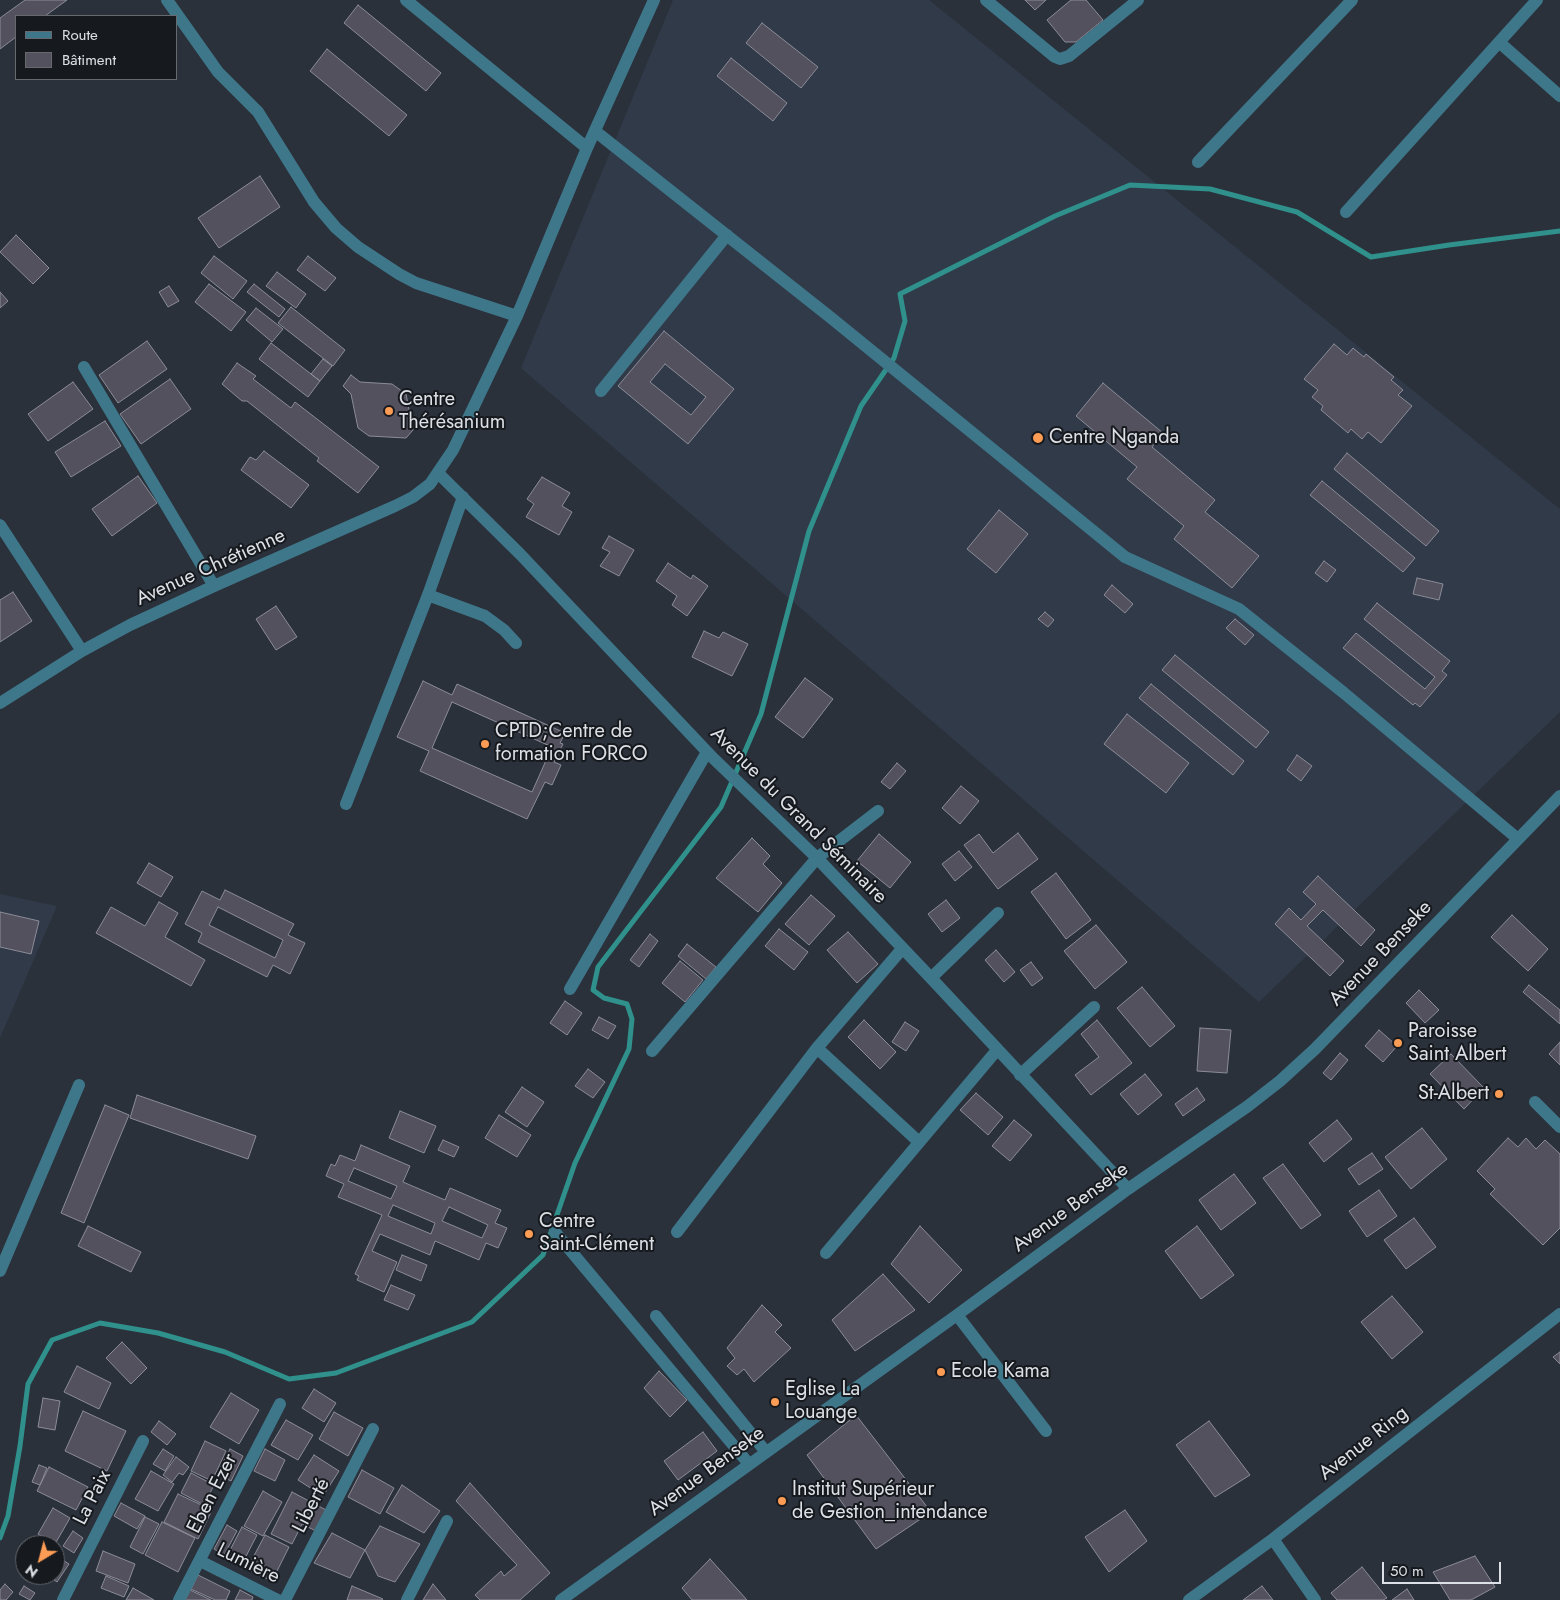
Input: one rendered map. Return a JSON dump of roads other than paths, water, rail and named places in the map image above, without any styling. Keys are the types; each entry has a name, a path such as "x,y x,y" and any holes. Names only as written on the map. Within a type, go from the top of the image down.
{"street":[{"path":"167,0 178,15"},
{"path":"406,0 587,148"},
{"name":"Avenue Chrétienne","path":"0,703 82,651 130,625 395,506 413,497 430,484 453,450 517,316 587,148 654,0"},
{"path":"986,0 1055,57 1060,58 1070,56 1138,0"},
{"path":"1198,162 1352,0"},
{"path":"1346,212 1537,0"},
{"path":"178,16 218,72 258,112 314,202 336,228 358,247 398,274 416,283 517,316"},
{"path":"1499,42 1560,96"},
{"path":"595,131 881,358 1125,557 1226,602 1258,622 1518,839"},
{"path":"601,391 727,235"},
{"path":"84,367 214,586"},
{"name":"Avenue du Grand Séminaire","path":"438,473 520,554 710,755 817,858 902,949 932,978 996,1050 1128,1189"},
{"path":"346,804 428,595 463,498"},
{"path":"0,525 82,651"},
{"path":"428,595 485,616 504,630 516,643"},
{"path":"570,989 710,755"},
{"name":"Avenue Benseke","path":"561,1600 957,1315 1128,1189 1248,1106 1295,1068 1560,796"},
{"path":"652,1051 817,858 878,811"},
{"path":"932,978 998,913"},
{"path":"677,1232 817,1048 902,949"},
{"path":"1020,1074 1094,1007"},
{"path":"817,1048 919,1142"},
{"path":"826,1253 996,1050"},
{"path":"0,1271 79,1086"},
{"path":"1535,1102 1560,1127"},
{"path":"555,1232 750,1464"},
{"name":"Avenue Ring","path":"1189,1600 1274,1539 1560,1314"},
{"path":"957,1315 1046,1431"},
{"path":"656,1316 766,1452"},
{"name":"Eben Ezer","path":"179,1600 280,1404"},
{"name":"Liberté","path":"285,1600 373,1429"},
{"name":"La Paix","path":"63,1600 142,1440"},
{"path":"407,1600 447,1521"},
{"path":"1274,1539 1315,1600"},
{"name":"Lumière","path":"200,1561 278,1600"}],"waterway":[{"path":"0,1538 8,1516 28,1384 52,1340 100,1323 158,1333 225,1352 289,1379 336,1373 472,1322 543,1255 575,1163 629,1049 632,1019 627,1004 604,998 593,990 598,967 721,807 761,714 809,531 861,406 894,358 905,321 900,294 1055,216 1130,185 1210,189 1297,212 1371,257 1560,231"}],"place":[{"name":"Centre Thérésanium","path":"389,411"},
{"name":"Centre Nganda","path":"1038,438"},
{"name":"CPTD;Centre de formation FORCO","path":"485,744"},
{"name":"Paroisse Saint Albert","path":"1398,1043"},
{"name":"St-Albert","path":"1499,1094"},
{"name":"Centre Saint-Clément","path":"529,1234"},
{"name":"Ecole Kama","path":"941,1372"},
{"name":"Eglise La Louange","path":"775,1402"},
{"name":"Institut Supérieur de Gestion_intendance","path":"782,1501"}]}
